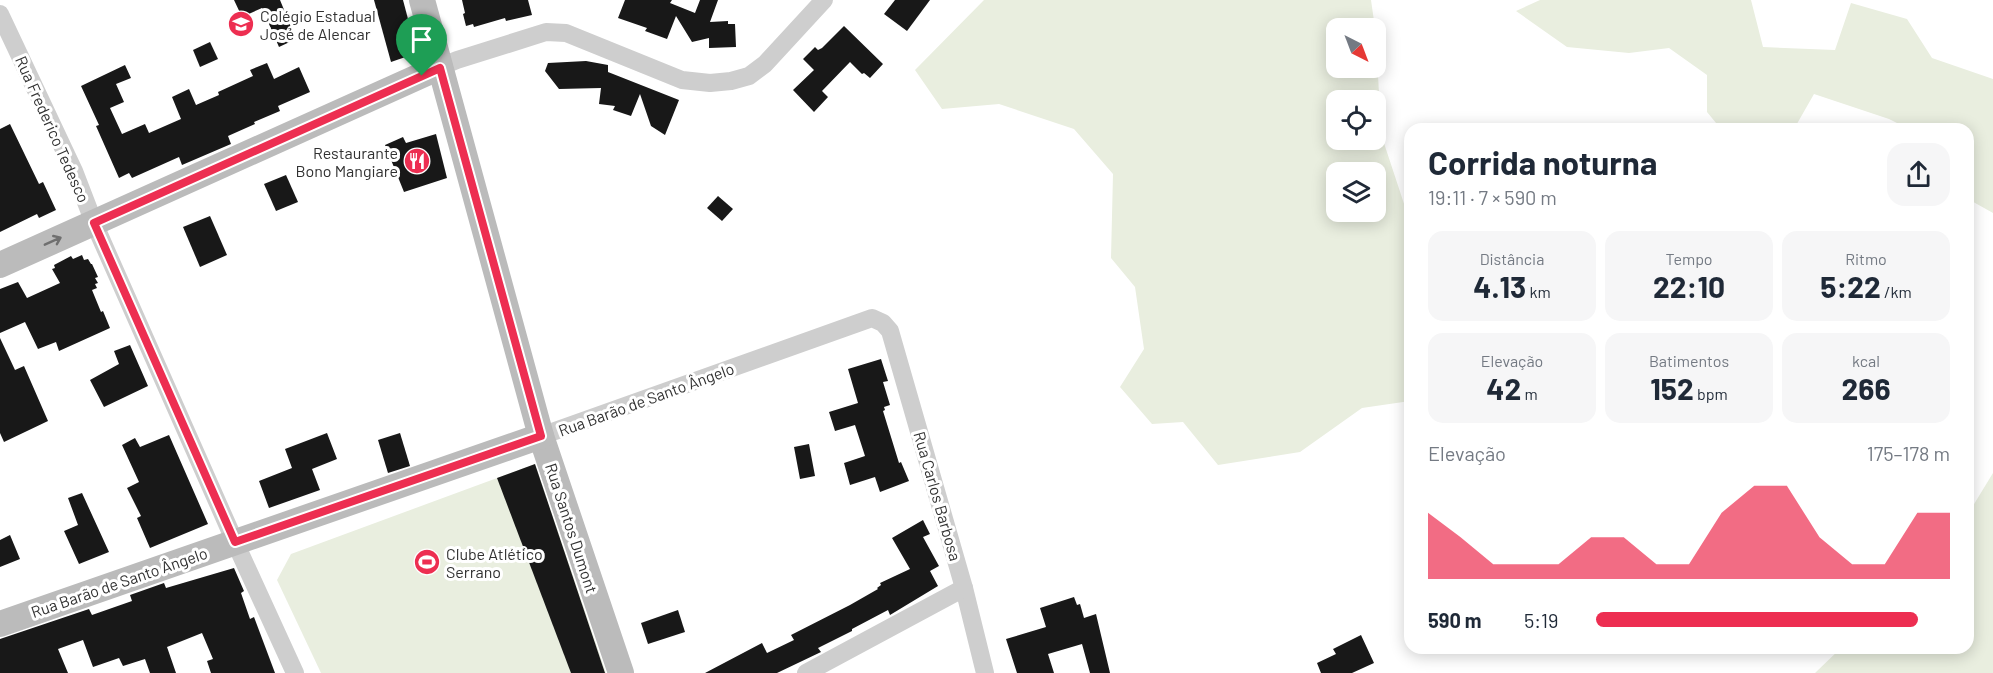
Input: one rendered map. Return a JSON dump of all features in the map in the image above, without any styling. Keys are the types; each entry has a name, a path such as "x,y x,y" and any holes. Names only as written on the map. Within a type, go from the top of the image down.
{"street":[{"name":"Rua Santos Dumont","path":"422,0 541,436 621,673"},
{"path":"0,265 457,60 546,32 566,33 682,80 710,83 731,81 749,76 765,64 824,0"},
{"name":"Rua Frederico Tedesco","path":"0,14 74,171 94,223 295,673"},
{"name":"Rua Barão de Santo Ângelo","path":"0,624 872,318 883,323"},
{"name":"Rua Carlos Barbosa","path":"883,323 890,331 964,588 985,673"},
{"path":"806,673 964,588"}],"shaded area":[{"path":"984,0 1371,0 1374,18 1326,18 1326,78 1378,78 1379,90 1326,90 1326,150 1386,149 1404,204 1404,402 1362,408 1300,452 1218,465 1183,422 1152,424 1120,387 1144,349 1135,287 1111,258 1113,174 1074,129 999,104 942,109 915,70"},
{"path":"1540,0 1751,0 1763,47 1835,50 1851,3 1907,19 1932,58 1993,79 1993,213 1974,202 1974,123 1897,123 1814,94 1797,123 1716,123 1707,112 1707,75 1669,48 1629,53 1567,47 1516,11"},
{"name":"Clube Atlético Serrano","path":"535,464 606,673 321,673 277,580 291,554"},
{"path":"1993,473 1993,673 1815,673 1835,654 1974,654 1974,504"}],"building":[{"path":"234,0 280,0 296,39 279,47 262,8 242,17"},
{"path":"374,0 403,0 417,53 391,62"},
{"path":"462,0 528,0 532,15 506,21 505,18 474,27 473,24 466,26"},
{"path":"625,0 672,0 670,3 695,13 700,0 718,0 710,22 728,21 728,24 735,24 736,47 709,48 709,38 692,42 676,16 667,39 645,31 647,28 618,18"},
{"path":"895,0 930,0 907,31 884,14"},
{"path":"844,26 883,64 870,78 862,74 850,62 822,91 828,97 814,112 793,90 814,70 803,59 815,47 818,50 822,48"},
{"path":"210,42 218,59 200,67 193,50"},
{"path":"586,61 608,65 608,72 679,100 665,135 651,126 640,94 631,116 613,110 615,106 599,104 601,88 559,89 545,71 548,63"},
{"path":"267,63 274,79 299,67 310,92 278,106 280,111 228,136 231,144 182,165 179,157 132,178 129,173 119,178 81,86 125,65 131,78 116,84 124,102 110,108 122,134 145,124 149,133 181,119 172,97 189,89 196,105 253,76 250,70"},
{"path":"10,124 39,184 43,182 56,210 39,218 37,214 0,232 0,129"},
{"name":"Restaurante Bono Mangiare","path":"436,134 447,178 404,192 385,145 403,137 406,143"},
{"path":"286,175 298,202 276,211 264,184"},
{"path":"718,196 733,209 722,221 707,208"},
{"path":"210,216 227,255 200,267 183,227"},
{"path":"82,255 84,260 88,259 92,264 98,277 95,278 98,283 95,284 97,288 92,290 110,328 59,351 56,342 38,349 25,322 0,333 0,289 18,282 27,298 60,283 52,269 55,268 54,265 71,256 73,259"},
{"path":"0,338 15,370 24,366 48,421 4,442 0,433"},
{"path":"130,345 148,386 104,407 90,380 119,364 114,351"},
{"path":"881,359 888,381 883,382 890,405 884,407 883,411 899,463 901,462 909,481 880,492 875,477 850,485 844,463 865,456 855,425 835,431 829,412 858,403 848,369"},
{"path":"327,433 337,459 312,469 320,490 269,508 259,481 292,468 285,449"},
{"path":"400,433 410,466 388,473 378,440"},
{"path":"169,435 208,524 150,548 137,518 141,516 127,488 139,482 122,445 135,438 140,447"},
{"path":"809,444 815,476 800,479 794,447"},
{"path":"535,464 605,673 571,673 497,478"},
{"path":"82,493 109,552 79,564 64,531 78,525 68,498"},
{"path":"923,520 930,534 923,537 939,566 930,571 938,586 890,615 888,610 852,629 818,648 821,652 777,673 705,673 762,643 767,653 794,640 791,635 850,605 878,589 880,583 910,569 892,538"},
{"path":"10,535 20,559 0,567 0,540"},
{"path":"234,568 244,591 241,593 250,619 254,617 275,673 211,673 207,661 213,659 202,633 167,647 176,673 150,673 145,659 123,666 119,658 93,667 83,640 58,649 68,673 0,673 0,639 89,609 92,615 132,601 130,595 164,583 166,588"},
{"path":"1074,597 1077,605 1080,604 1084,618 1096,614 1110,673 1090,673 1082,644 1048,654 1054,673 1017,673 1006,639 1046,627 1040,608"},
{"path":"678,610 685,632 648,644 641,623"},
{"path":"1361,635 1374,663 1352,673 1321,673 1317,663 1336,654 1333,649"}],"place":[{"name":"Colégio Estadual José de Alencar","path":"241,24"},
{"name":"Restaurante Bono Mangiare","path":"417,161"},
{"name":"Clube Atlético Serrano","path":"427,562"}],"route":[{"path":"440,68 541,436 235,542 94,223 422,76 440,68"}]}
